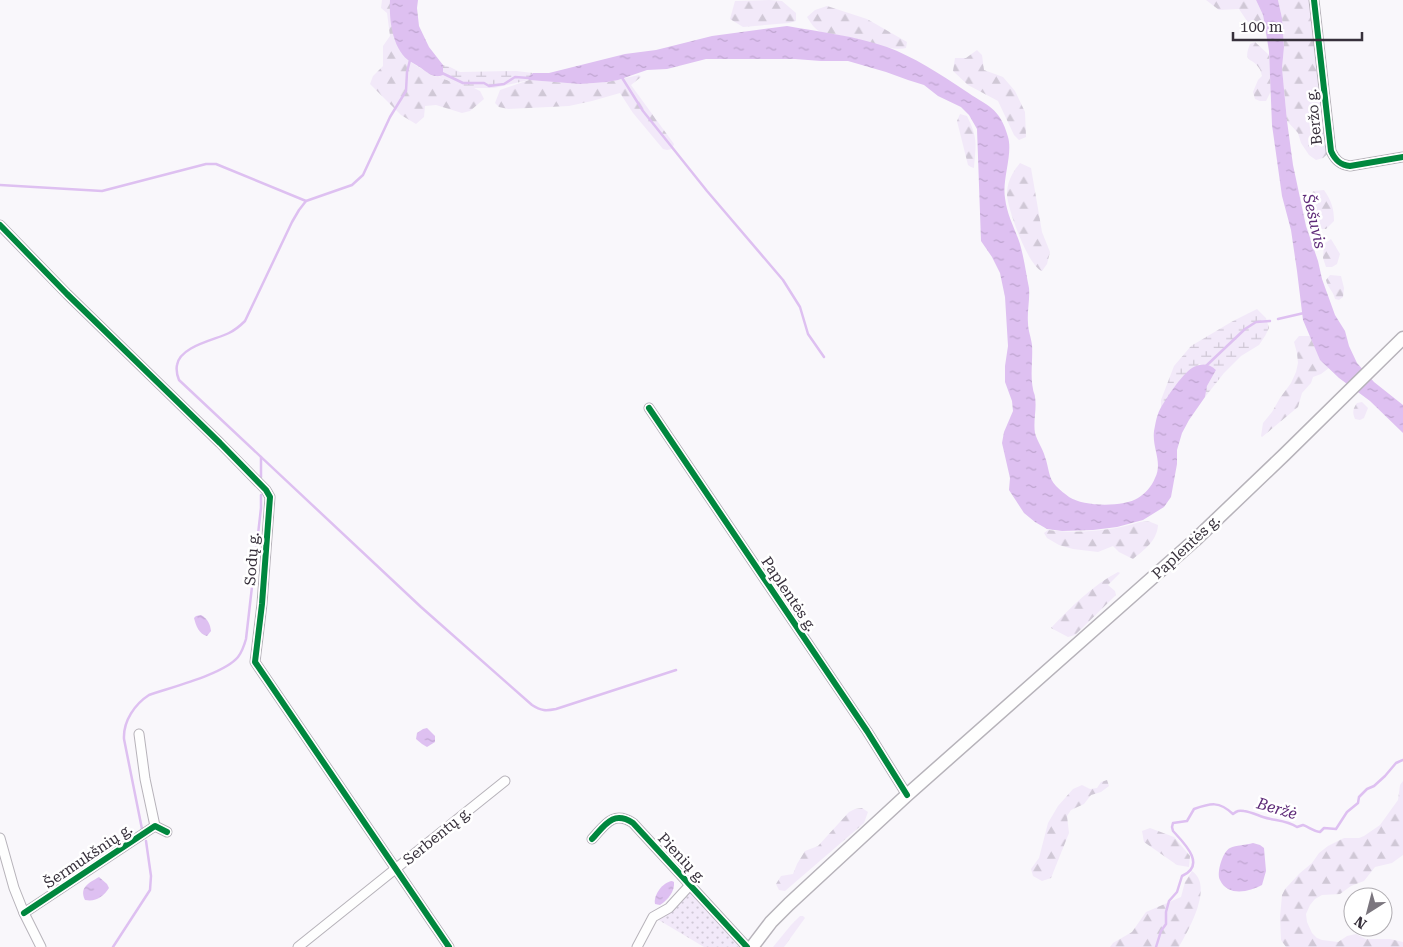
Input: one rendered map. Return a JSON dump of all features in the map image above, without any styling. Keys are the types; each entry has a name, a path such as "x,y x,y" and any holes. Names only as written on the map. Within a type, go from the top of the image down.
{"main road":[{"name":"Paplentės g.","path":"752,947 771,922 789,904 908,795 1195,540 1401,340"}],"street":[{"name":"Beržo g.","path":"1314,0 1331,151 1335,160 1343,165 1350,166 1403,157"},
{"name":"Sodų g.","path":"0,225 73,300 266,490 270,497 262,604 255,662 449,947"},
{"name":"Paplentės g.","path":"649,408 867,731 908,795"},
{"name":"Šermukšnių g.","path":"139,734 145,779 155,826 166,832"},
{"name":"Serbentų g.","path":"298,947 397,869 471,807 506,781"},
{"name":"Pienių g.","path":"592,839 606,823 618,817 626,818 633,823 747,947"},
{"name":"Šermukšnių g.","path":"24,913 155,826"},
{"path":"0,838 14,888 41,947"},
{"path":"637,947 653,917 669,908 690,885"}],"green space":[{"path":"382,0 390,0 390,13 409,61 433,76 480,91 484,99 470,111 462,113 436,105 425,106 424,117 416,124 401,115 370,84 373,76 383,66 383,46 390,36 387,13 381,8"},
{"path":"1206,0 1256,0 1263,15 1264,25 1251,27 1239,9 1219,10"},
{"path":"1278,0 1314,0 1331,151 1323,158 1316,160 1309,155 1301,143 1298,133 1287,121 1282,68 1284,47 1282,18"},
{"path":"735,1 782,1 796,13 796,21 743,27 730,19"},
{"path":"827,6 867,19 907,42 906,48 886,47 819,31 807,17 815,10"},
{"path":"1255,42 1269,55 1271,91 1266,101 1255,99 1253,92 1258,80 1262,76 1257,65 1247,55 1250,44"},
{"path":"977,50 982,55 984,70 1003,77 1015,91 1025,112 1026,137 1019,140 1014,135 998,101 968,85 953,71 955,58 966,58"},
{"path":"443,65 460,72 516,71 533,73 528,78 529,80 494,88 468,88 439,77 443,74"},
{"path":"639,75 641,77 631,85 674,144 672,149 663,149 633,113 620,93 569,106 508,109 499,107 495,103 500,90 529,80 580,84 607,82"},
{"path":"960,114 967,116 975,136 974,168 968,165 957,121"},
{"path":"1020,163 1031,168 1042,232 1050,252 1047,264 1042,271 1037,267 1025,249 1008,202 1007,190 1009,182"},
{"path":"1324,190 1332,204 1334,221 1326,229 1320,229 1310,194 1314,191"},
{"path":"1331,239 1340,254 1337,264 1332,267 1326,267 1323,258 1324,244"},
{"path":"1330,275 1341,276 1344,288 1343,297 1339,300 1335,299 1327,283 1326,280"},
{"path":"1257,309 1266,318 1269,328 1259,345 1241,356 1224,373 1205,397 1207,386 1216,370 1210,366 1199,364 1171,392 1161,408 1161,400 1174,366 1191,346"},
{"path":"1299,336 1310,336 1320,359 1329,368 1313,377 1311,383 1302,393 1298,407 1262,437 1263,423 1291,383 1296,372 1298,363 1294,342"},
{"path":"1362,402 1368,408 1364,418 1360,420 1355,419 1354,409 1357,403"},
{"path":"1148,521 1158,525 1157,531 1149,545 1133,559 1119,552 1113,546 1098,552 1059,545 1047,538 1044,533 1048,530 1083,532 1106,530"},
{"path":"1118,572 1120,573 1108,585 1115,591 1116,595 1075,635 1068,637 1051,628 1074,604"},
{"path":"1107,780 1109,786 1101,792 1091,795 1084,804 1071,810 1067,816 1069,833 1051,878 1042,881 1033,876 1031,869 1039,858 1048,823 1058,806 1073,789 1082,785 1090,789 1097,788 1101,782"},
{"path":"1403,781 1403,855 1392,863 1375,867 1364,881 1350,887 1343,887 1343,892 1340,894 1322,895 1315,899 1306,914 1312,933 1322,940 1338,942 1346,937 1390,939 1403,942 1403,947 1286,947 1281,940 1280,917 1282,895 1285,889 1328,846 1344,838 1364,836 1380,825 1398,800 1400,785"},
{"path":"862,808 868,812 864,823 785,891 779,890 776,884 781,876 793,874 805,851 818,846 849,812"},
{"path":"1150,828 1174,837 1190,856 1189,867 1177,865 1144,842 1142,831"},
{"path":"1192,871 1198,878 1201,887 1200,897 1198,908 1179,947 1110,947 1113,943 1132,932 1146,912 1181,897 1185,882"},
{"path":"690,888 744,947 704,947 657,919"},
{"path":"800,916 805,918 784,947 773,947 791,925"}],"water":[{"path":"390,0 418,0 419,26 429,47 443,65 443,75 431,75 408,60 398,48 390,16"},
{"path":"1256,0 1278,0 1282,18 1284,47 1282,68 1293,165 1306,226 1322,279 1335,315 1345,331 1349,346 1357,363 1374,382 1403,405 1403,433 1370,401 1339,378 1320,360 1303,320 1291,230 1282,196 1272,125 1269,51 1263,15"},
{"path":"787,26 850,37 897,51 927,66 986,104 1001,119 1009,144 1004,191 1006,204 1020,244 1029,288 1028,328 1032,345 1035,433 1044,454 1051,480 1064,493 1084,503 1104,505 1132,501 1148,490 1158,466 1154,431 1160,409 1178,382 1192,368 1204,364 1216,370 1207,386 1205,397 1182,433 1177,450 1177,464 1171,497 1164,507 1143,520 1117,527 1062,531 1047,529 1035,522 1024,513 1009,490 1010,478 1002,443 1004,432 1013,411 1012,401 1005,382 1008,346 1005,297 1000,273 981,241 977,129 969,115 961,107 938,96 924,85 848,61 706,59 667,69 647,70 607,82 580,84 529,80 527,78 533,73 549,73 625,54 656,50 712,36"},
{"path":"201,615 210,626 211,631 207,636 200,632 194,618"},
{"path":"427,728 435,736 435,742 427,747 416,739 417,733"},
{"path":"1253,843 1264,848 1266,871 1262,885 1251,890 1239,892 1228,889 1219,877 1225,853 1232,847"},
{"path":"99,877 109,888 99,898 85,900 83,896 84,889 89,883"},
{"path":"674,882 673,889 666,901 660,905 655,904 659,890 665,884"}],"waterway":[{"path":"410,60 406,91 390,117 363,175 352,185 306,201 292,222 245,321 229,333 199,344 184,353 177,365 179,380 421,607 535,707 544,710 556,709 676,670"},
{"path":"442,73 463,83 484,83 489,86 504,84 515,77 529,78"},
{"path":"621,76 643,111 707,191 783,280 800,307 808,334 824,357"},
{"path":"0,185 102,191 206,164 216,164 306,201"},
{"path":"1278,319 1304,313"},
{"path":"1206,366 1245,329 1256,322 1270,321"},
{"path":"261,457 261,477"},
{"path":"142,829 124,739 128,720 139,703 149,695 184,684 221,669 231,663 241,653 246,639 261,495"},
{"name":"Beržė","path":"1156,947 1161,931 1166,924 1166,912 1169,901 1177,892 1182,876 1193,866 1191,854 1173,831 1173,823 1187,821 1194,809 1215,804 1233,814 1237,811 1247,811 1297,827 1303,825 1320,832 1324,828 1336,829 1347,812 1358,803 1359,797 1385,776 1396,763 1403,760"},
{"path":"113,947 150,890 151,876 146,841"}],"cycle path":[{"path":"1314,0 1331,151 1341,163 1350,166 1403,157"},
{"path":"0,225 67,294 266,490 270,497 262,604 255,662 449,947"},
{"path":"649,408 867,731 907,795"},
{"path":"592,839 605,824 615,819 626,819 633,823 747,947"},
{"path":"24,913 155,826 167,832"}],"water label":[{"name":"Šešuvis","path":"1315,221"}]}
